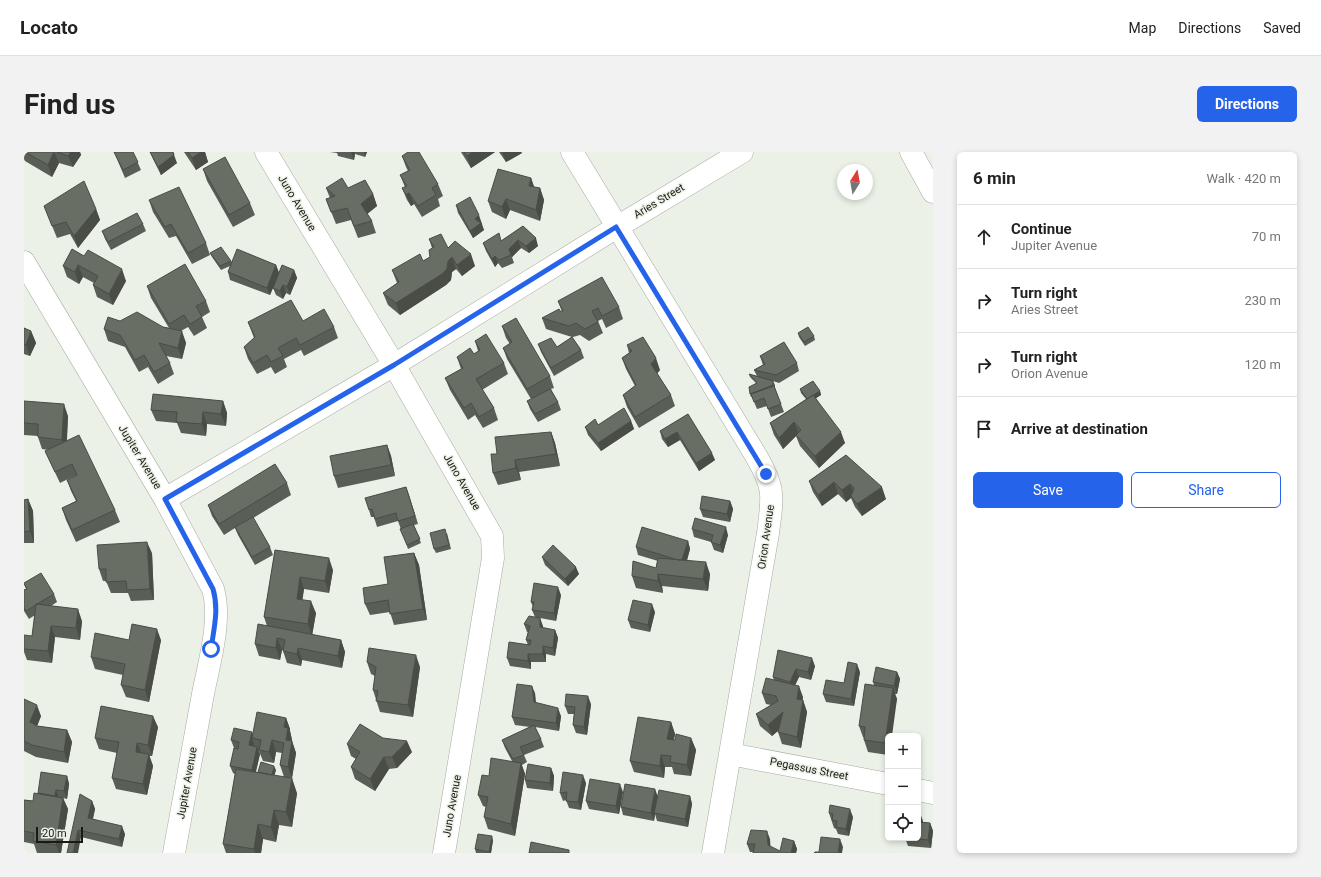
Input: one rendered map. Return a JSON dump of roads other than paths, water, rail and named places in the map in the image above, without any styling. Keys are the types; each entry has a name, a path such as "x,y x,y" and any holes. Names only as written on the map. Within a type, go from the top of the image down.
{"street":[{"name":"Juno Avenue","path":"266,152 394,365 492,536 494,558 444,853"},
{"name":"Orion Avenue","path":"572,152 616,227 755,454 771,486 772,502 768,533 713,853"},
{"name":"Aries Street","path":"165,499 394,365 616,227 742,152"},
{"path":"911,152 933,192"},
{"name":"Jupiter Avenue","path":"24,262 165,499 213,589 216,600 217,614 174,853"},
{"name":"Pegassus Street","path":"730,754 885,783"},
{"path":"921,790 933,792"}]}
